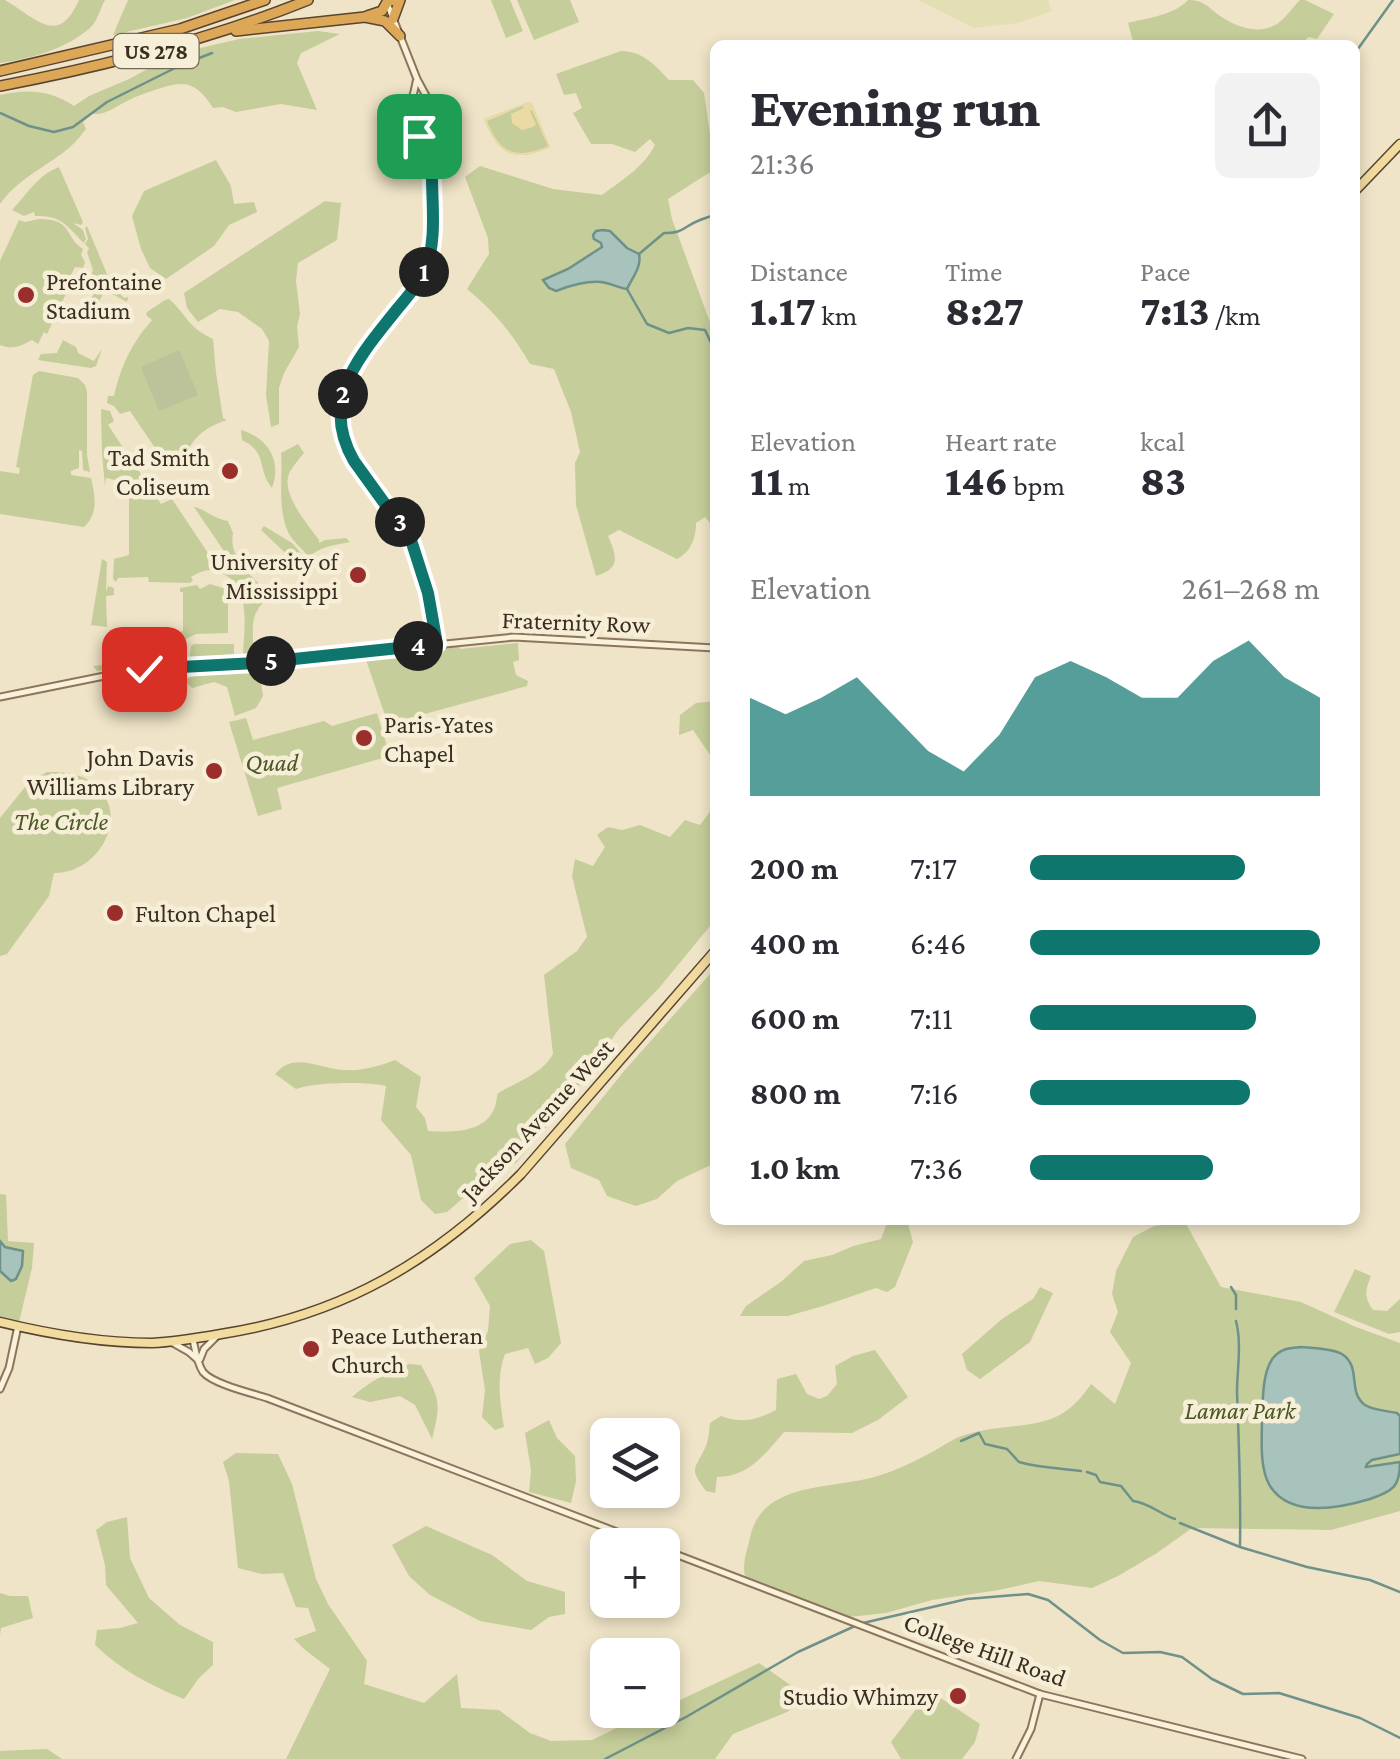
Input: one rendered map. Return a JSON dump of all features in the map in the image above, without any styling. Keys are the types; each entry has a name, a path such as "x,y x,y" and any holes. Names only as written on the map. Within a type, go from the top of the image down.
{"highway":[{"path":"217,18 254,0"},
{"name":"US 278","path":"0,71 130,42 266,0"},
{"name":"US 278","path":"0,86 194,41 308,0"},
{"path":"194,41 239,30 365,16 382,11 392,0"},
{"path":"392,0 393,19"},
{"path":"365,16 386,21 400,36"}],"main road":[{"path":"1360,186 1400,144"},
{"name":"Jackson Avenue West","path":"0,1322 86,1338 153,1343 193,1339 271,1324 335,1304 401,1271 457,1233 521,1174 710,957"}],"street":[{"path":"393,19 438,122 431,144 431,244 423,274 350,374 340,422 354,461 411,540 428,593 437,644"},
{"path":"417,79 406,123 430,166"},
{"path":"411,109 431,108"},
{"path":"414,135 434,130"},
{"name":"Fraternity Row","path":"0,697 139,669 256,663 526,636 710,648"},
{"path":"0,1389 18,1326"},
{"path":"199,1362 204,1349 218,1335"},
{"path":"193,1339 206,1376 607,1528"},
{"path":"170,1341 199,1362"},
{"name":"College Hill Road","path":"680,1556 1040,1694 1302,1759"},
{"path":"1016,1759 1030,1730 1040,1694"}],"shaded area":[{"path":"918,0 1048,0 1052,11 1018,23 974,28"}],"green space":[{"path":"0,0 37,21 55,26 71,14 79,0 105,0 92,25 70,42 35,56 0,63"},
{"path":"128,0 235,0 187,18 113,35"},
{"path":"491,0 510,0 523,31 506,38"},
{"path":"517,0 570,0 579,22 534,40"},
{"path":"1188,0 1200,2 1230,22 1253,29 1277,24 1300,0 1334,14 1317,39 1133,40 1128,23 1168,13"},
{"path":"318,31 340,34 301,53 297,63 317,110 281,104 236,112 213,108 187,84 162,87 107,112 92,114 83,122 86,129 72,145 24,180 0,204 0,95 38,92 74,106 175,54 239,39"},
{"path":"621,51 642,56 669,80 693,80 704,93 710,134 710,172 668,199 710,322 710,523 705,517 696,523 692,544 677,559 619,530 608,536 615,556 613,565 596,576 576,505 575,463 580,452 571,412 554,369 530,364 502,323 467,289 489,254 488,238 465,177 480,166 553,189 602,195 632,173 655,145 650,139 635,152 612,144 591,144 573,113 582,108 576,93 564,95 556,74"},
{"path":"529,102 550,147 527,155 509,153 496,141 484,119"},
{"path":"216,160 231,186 234,204 254,202 257,212 229,225 214,246 166,279 150,268 132,216 144,191"},
{"path":"59,167 83,222 73,223 83,230 84,243 58,220 35,216 34,212 24,216 12,210 39,180"},
{"path":"325,201 341,203 337,240 298,263 299,347 279,388 279,424 271,427 266,395 269,341 262,329 238,312 220,309 198,322 187,308 184,293"},
{"path":"39,219 63,225 83,249 85,262 83,268 75,267 47,334 44,332 38,344 32,340 17,347 0,345 0,261 19,220"},
{"path":"87,226 109,279 114,278 120,288 117,291 128,297 127,302 105,290 94,311 87,308 100,280 91,276 89,248 85,244"},
{"path":"169,299 193,326 213,339 223,418 227,420 198,436 183,466 166,464 130,411 120,414 107,403 108,396 114,396 133,347 152,320 147,312"},
{"path":"63,340 94,361 102,349 96,366 38,360 41,354 57,353"},
{"path":"179,350 198,395 159,411 141,367"},
{"path":"39,371 78,378 85,385 90,472 83,470 79,450 79,468 71,471 71,475 91,478 94,510 84,527 0,514 0,471 19,474 20,468 16,467 33,375"},
{"path":"101,409 110,411 114,421 108,425 161,504 172,499 216,565 228,557 194,507 228,521 238,559 270,595 256,612 250,658 240,657 244,632 242,598 232,580 222,573 202,572 191,577 190,583 149,582 148,577 118,578 116,582 113,579 114,559 129,555 129,483 106,478 105,486"},
{"path":"241,430 259,438 274,459 272,488 256,450 242,440"},
{"path":"298,444 304,453 290,471 288,482 297,509 319,543 346,538 350,542 323,548 309,557 288,532 281,503 281,453"},
{"path":"264,526 292,543 306,559 299,566 261,530"},
{"path":"102,559 107,562 106,592 108,586 114,588 114,595 106,596 107,627 91,625"},
{"path":"210,584 225,586 230,591 228,633 196,634 182,641 180,588 197,585 200,589"},
{"path":"172,632 178,645 186,646 186,657 152,661 148,650 170,649"},
{"path":"518,643 519,660 513,662 516,675 528,681 527,686 388,724 366,660 459,646 460,649"},
{"path":"194,644 234,644 234,658 193,661 190,657"},
{"path":"142,657 142,664 97,671 93,666 112,664 112,658"},
{"path":"248,668 260,677 263,696 256,708 235,716 227,687 214,682 192,688 184,680 207,671"},
{"path":"710,702 710,755 693,730 679,735 680,715 696,703"},
{"name":"Quad","path":"377,713 390,756 277,788 282,809 258,816 229,722 246,718 253,740 324,721 332,726"},
{"name":"The Circle","path":"47,772 77,775 93,783 105,796 110,825 97,853 85,864 54,873 49,896 7,954 0,956 0,818 30,781"},
{"path":"710,812 710,926 619,1029 569,1100 516,1163 447,1212 435,1214 421,1200 411,1155 381,1120 386,1086 341,1083 296,1089 275,1074 299,1062 353,1070 395,1060 421,1077 416,1107 425,1118 428,1131 465,1130 482,1123 494,1109 498,1093 536,1072 553,1054 544,975 577,951 587,937 572,876 575,859 593,866 605,847 597,835 608,827 622,830 640,825 670,837 685,820 700,825"},
{"path":"710,974 710,1165 677,1181 657,1199 636,1206 607,1196 599,1180 571,1168 565,1144"},
{"path":"0,1194 6,1195 8,1241 34,1243 18,1326 0,1322"},
{"path":"886,1225 908,1225 913,1242 895,1287 887,1292 876,1288 788,1316 740,1316 746,1306 804,1261 881,1239"},
{"name":"Lamar Park","path":"1187,1225 1221,1287 1301,1302 1400,1343 1400,1511 1331,1530 1192,1528 1157,1553 1092,1588 1039,1581 849,1617 745,1576 745,1557 757,1519 768,1506 784,1497 885,1474 968,1434 1051,1419 1074,1405 1091,1384 1115,1404 1131,1363 1110,1332 1118,1312 1112,1294 1116,1271 1133,1237 1154,1226"},
{"path":"531,1240 544,1251 561,1343 548,1358 535,1364 528,1348 505,1354 500,1381 504,1427 495,1430 482,1417 485,1390 479,1351 488,1331 490,1306 474,1278 510,1244"},
{"path":"1355,1269 1371,1276 1366,1294 1373,1310 1387,1311 1400,1299 1400,1332 1389,1334 1334,1312"},
{"path":"1040,1287 1053,1293 1030,1342 980,1379 967,1370 962,1354 1002,1319 1033,1299"},
{"path":"875,1350 908,1397 878,1420 852,1433 784,1432 755,1463 738,1473 717,1477 715,1493 706,1491 695,1470 710,1423 721,1416 749,1420 776,1410 777,1379 796,1374 807,1394 819,1399 827,1396 837,1384 835,1366"},
{"path":"409,1364 421,1365 435,1393 438,1408 432,1439 415,1405 400,1396 370,1402 352,1397"},
{"path":"549,1420 557,1438 575,1456 576,1481 571,1503 529,1492 531,1470 525,1433"},
{"path":"236,1453 278,1454 292,1484 316,1579 328,1604 367,1661 364,1684 424,1703 457,1674 461,1708 499,1710 530,1733 551,1741 592,1740 616,1728 680,1728 680,1700 759,1663 803,1694 801,1703 733,1734 715,1759 286,1759 330,1669 294,1639 316,1631 308,1608 296,1607 283,1573 262,1574 238,1568 229,1481 223,1462"},
{"path":"127,1517 130,1558 149,1598 180,1625 213,1642 213,1665 184,1699 137,1676 95,1645 97,1630 138,1623 106,1585 96,1530 107,1522"},
{"path":"426,1526 492,1555 527,1581 565,1592 565,1614 549,1617 531,1630 480,1621 430,1595 409,1576 392,1545"},
{"path":"0,1593 28,1596 33,1618 1,1628 0,1636"},
{"path":"930,1691 980,1724 975,1742 962,1759 901,1759 891,1742"},
{"path":"47,1749 62,1759 0,1759 0,1751"}],"sand":[{"path":"529,102 550,147 527,155 509,153 496,141 484,119","holes":["524,108 511,114 512,123 522,130 533,127 536,124 532,110 548,146 518,153 498,141 487,121"]}],"water":[{"path":"610,231 639,254 638,268 627,289 596,282 556,291 549,288 543,280 602,247 593,235"},
{"path":"0,1241 5,1247 23,1251 22,1266 11,1281 0,1271"},
{"path":"1301,1347 1342,1354 1351,1366 1360,1400 1368,1407 1400,1416 1400,1454 1372,1460 1366,1467 1400,1462 1397,1483 1390,1490 1358,1502 1316,1508 1290,1503 1270,1486 1262,1453 1265,1379 1276,1355"}],"waterway":[{"path":"1360,46 1393,0"},
{"path":"0,113 54,132 73,127 107,102 212,53"},
{"path":"639,254 664,233 680,231 710,216"},
{"path":"627,289 647,324 669,333 688,328 705,330 710,340"},
{"path":"1231,1287 1236,1295 1236,1309"},
{"path":"1236,1321 1240,1545"},
{"path":"961,1441 979,1433 985,1444 1007,1449 1019,1462 1081,1471"},
{"path":"1087,1472 1096,1475 1100,1482 1121,1486 1133,1501 1175,1519"},
{"path":"1180,1523 1240,1547 1370,1580 1400,1592"},
{"path":"863,1623 967,1599 1028,1594 1048,1600 1123,1653 1160,1652 1182,1657 1212,1679 1243,1694 1279,1693 1360,1718 1400,1738"},
{"path":"605,1759 798,1652 855,1626"}],"place":[{"name":"Prefontaine Stadium","path":"26,295"},
{"name":"Tad Smith Coliseum","path":"230,471"},
{"name":"University of Mississippi","path":"358,575"},
{"name":"Paris-Yates Chapel","path":"364,738"},
{"name":"John Davis Williams Library","path":"214,771"},
{"name":"Fulton Chapel","path":"115,913"},
{"name":"Peace Lutheran Church","path":"311,1349"},
{"name":"Studio Whimzy","path":"958,1696"}],"route":[{"path":"144,669 256,663 437,644 428,593 411,540 354,461 340,422 350,374 414,288 428,261 432,176 414,135 419,136"}]}
